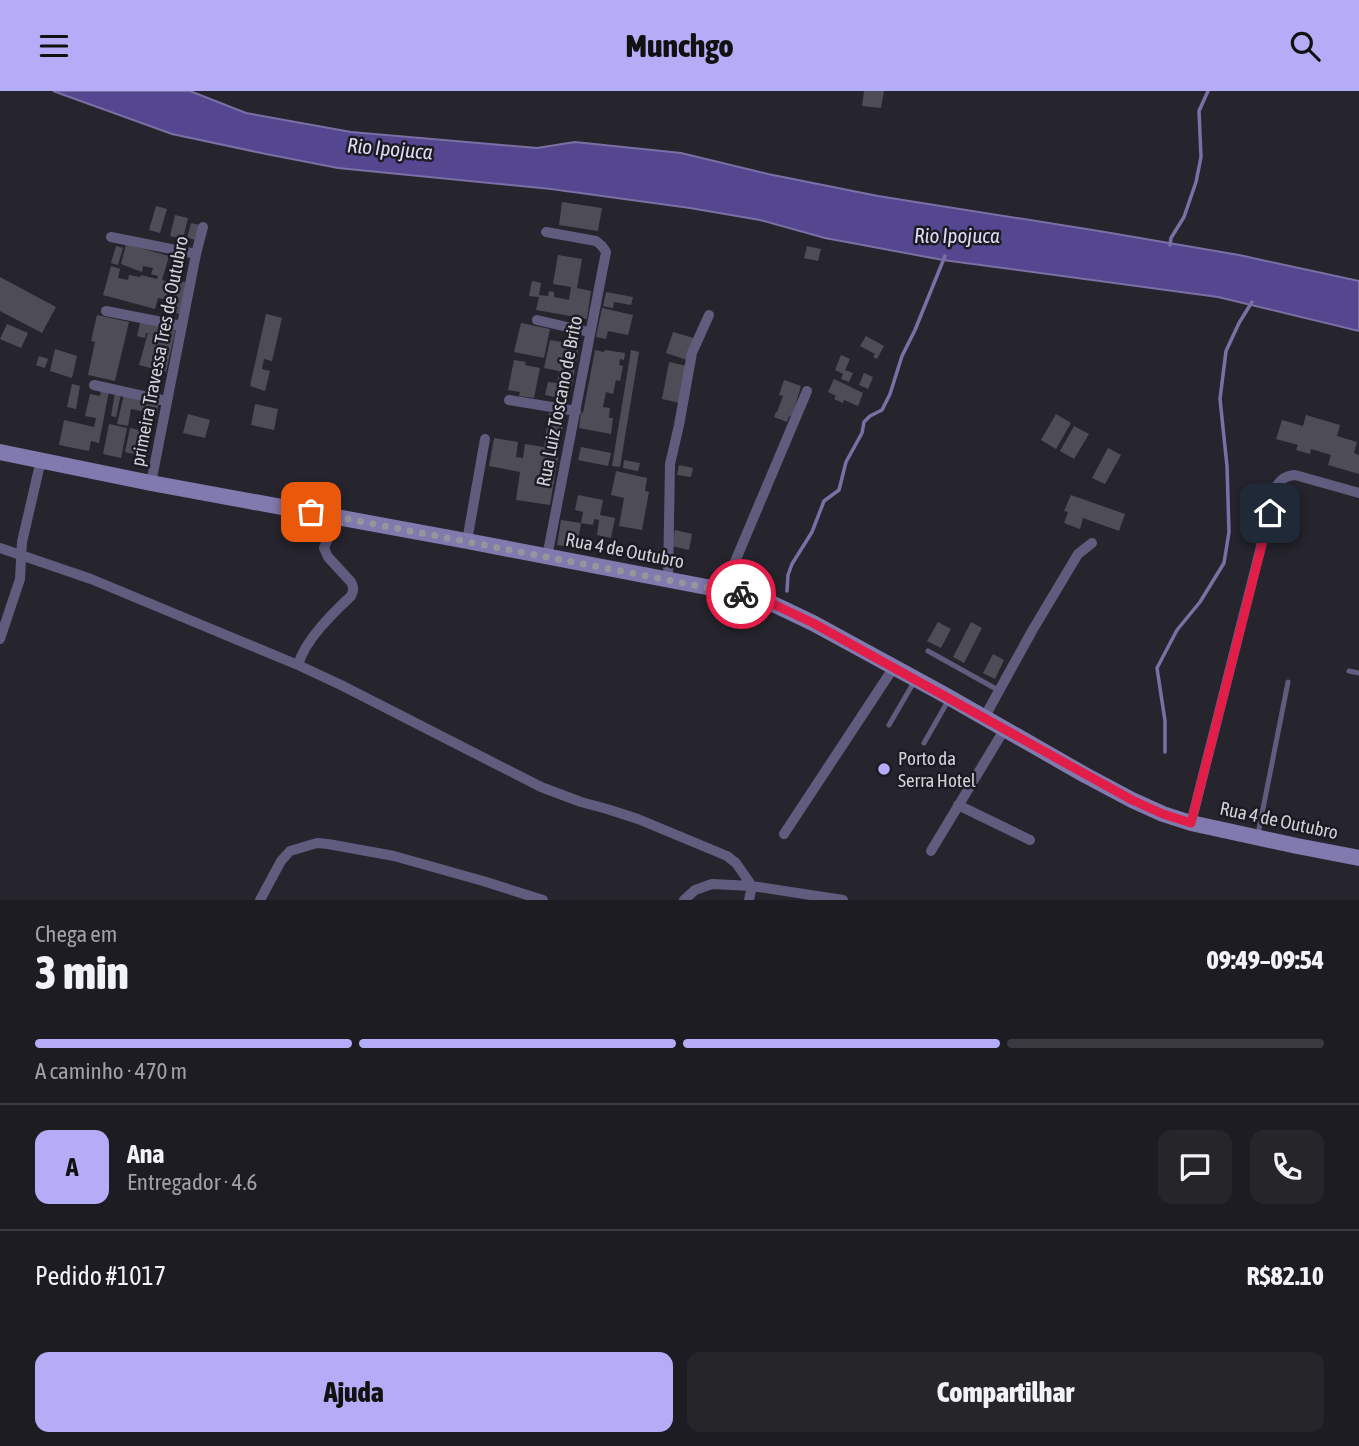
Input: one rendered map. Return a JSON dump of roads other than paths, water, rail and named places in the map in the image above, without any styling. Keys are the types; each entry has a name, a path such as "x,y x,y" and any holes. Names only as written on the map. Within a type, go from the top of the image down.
{"main road":[{"name":"Rua 4 de Outubro","path":"0,452 151,483 723,590 771,603 894,667 1132,800 1163,814 1191,823 1359,858"}],"street":[{"name":"primeira Travessa Tres de Outubro","path":"151,483 202,227"},
{"name":"Rua Luiz Toscano de Brito","path":"546,232 596,241 606,252 547,557"},
{"path":"111,237 196,254"},
{"path":"106,311 182,326"},
{"path":"668,580 670,464 692,353 709,314"},
{"path":"537,320 589,332"},
{"path":"94,386 166,401"},
{"path":"723,590 807,391"},
{"path":"509,400 576,411"},
{"path":"467,541 485,439"},
{"path":"0,639 20,579 22,542 41,460"},
{"path":"1191,823 1276,487 1287,476 1295,475 1359,493"},
{"path":"298,665 302,654 324,623 354,591 351,582 328,557 324,548 337,517"},
{"path":"984,718 1078,554 1092,543"},
{"path":"0,548 122,591 298,665 541,787 638,819 727,856 736,863 752,885 749,900"},
{"path":"784,834 894,667"},
{"path":"931,851 1004,730"},
{"path":"958,806 1030,840"},
{"path":"260,900 281,861 290,851 317,843 394,856 543,900"},
{"path":"684,900 695,890 712,884 752,885 842,900"}],"lane":[{"path":"928,651 999,691"},
{"path":"1349,671 1359,673"},
{"path":"889,725 915,679"},
{"path":"1257,837 1287,682"},
{"path":"924,743 950,698"}],"water":[{"name":"Rio Ipojuca","path":"53,91 190,91 246,113 351,132 537,148 575,142 681,153 878,196 1239,255 1359,281 1359,331 1218,297 943,260 825,238 760,220 690,208 551,189 338,168 172,134"}],"waterway":[{"path":"1170,245 1171,238 1184,217 1196,182 1201,157 1199,111 1208,91"},
{"path":"787,591 792,564 812,532 824,501 839,490 846,462 862,433 864,422 882,410 890,394 902,356 945,256"},
{"path":"1165,752 1165,721 1157,668 1177,630 1200,602 1224,563 1229,532 1227,466 1220,399 1226,351 1252,302"}],"place":[{"name":"Porto da Serra Hotel","path":"884,769"}]}
